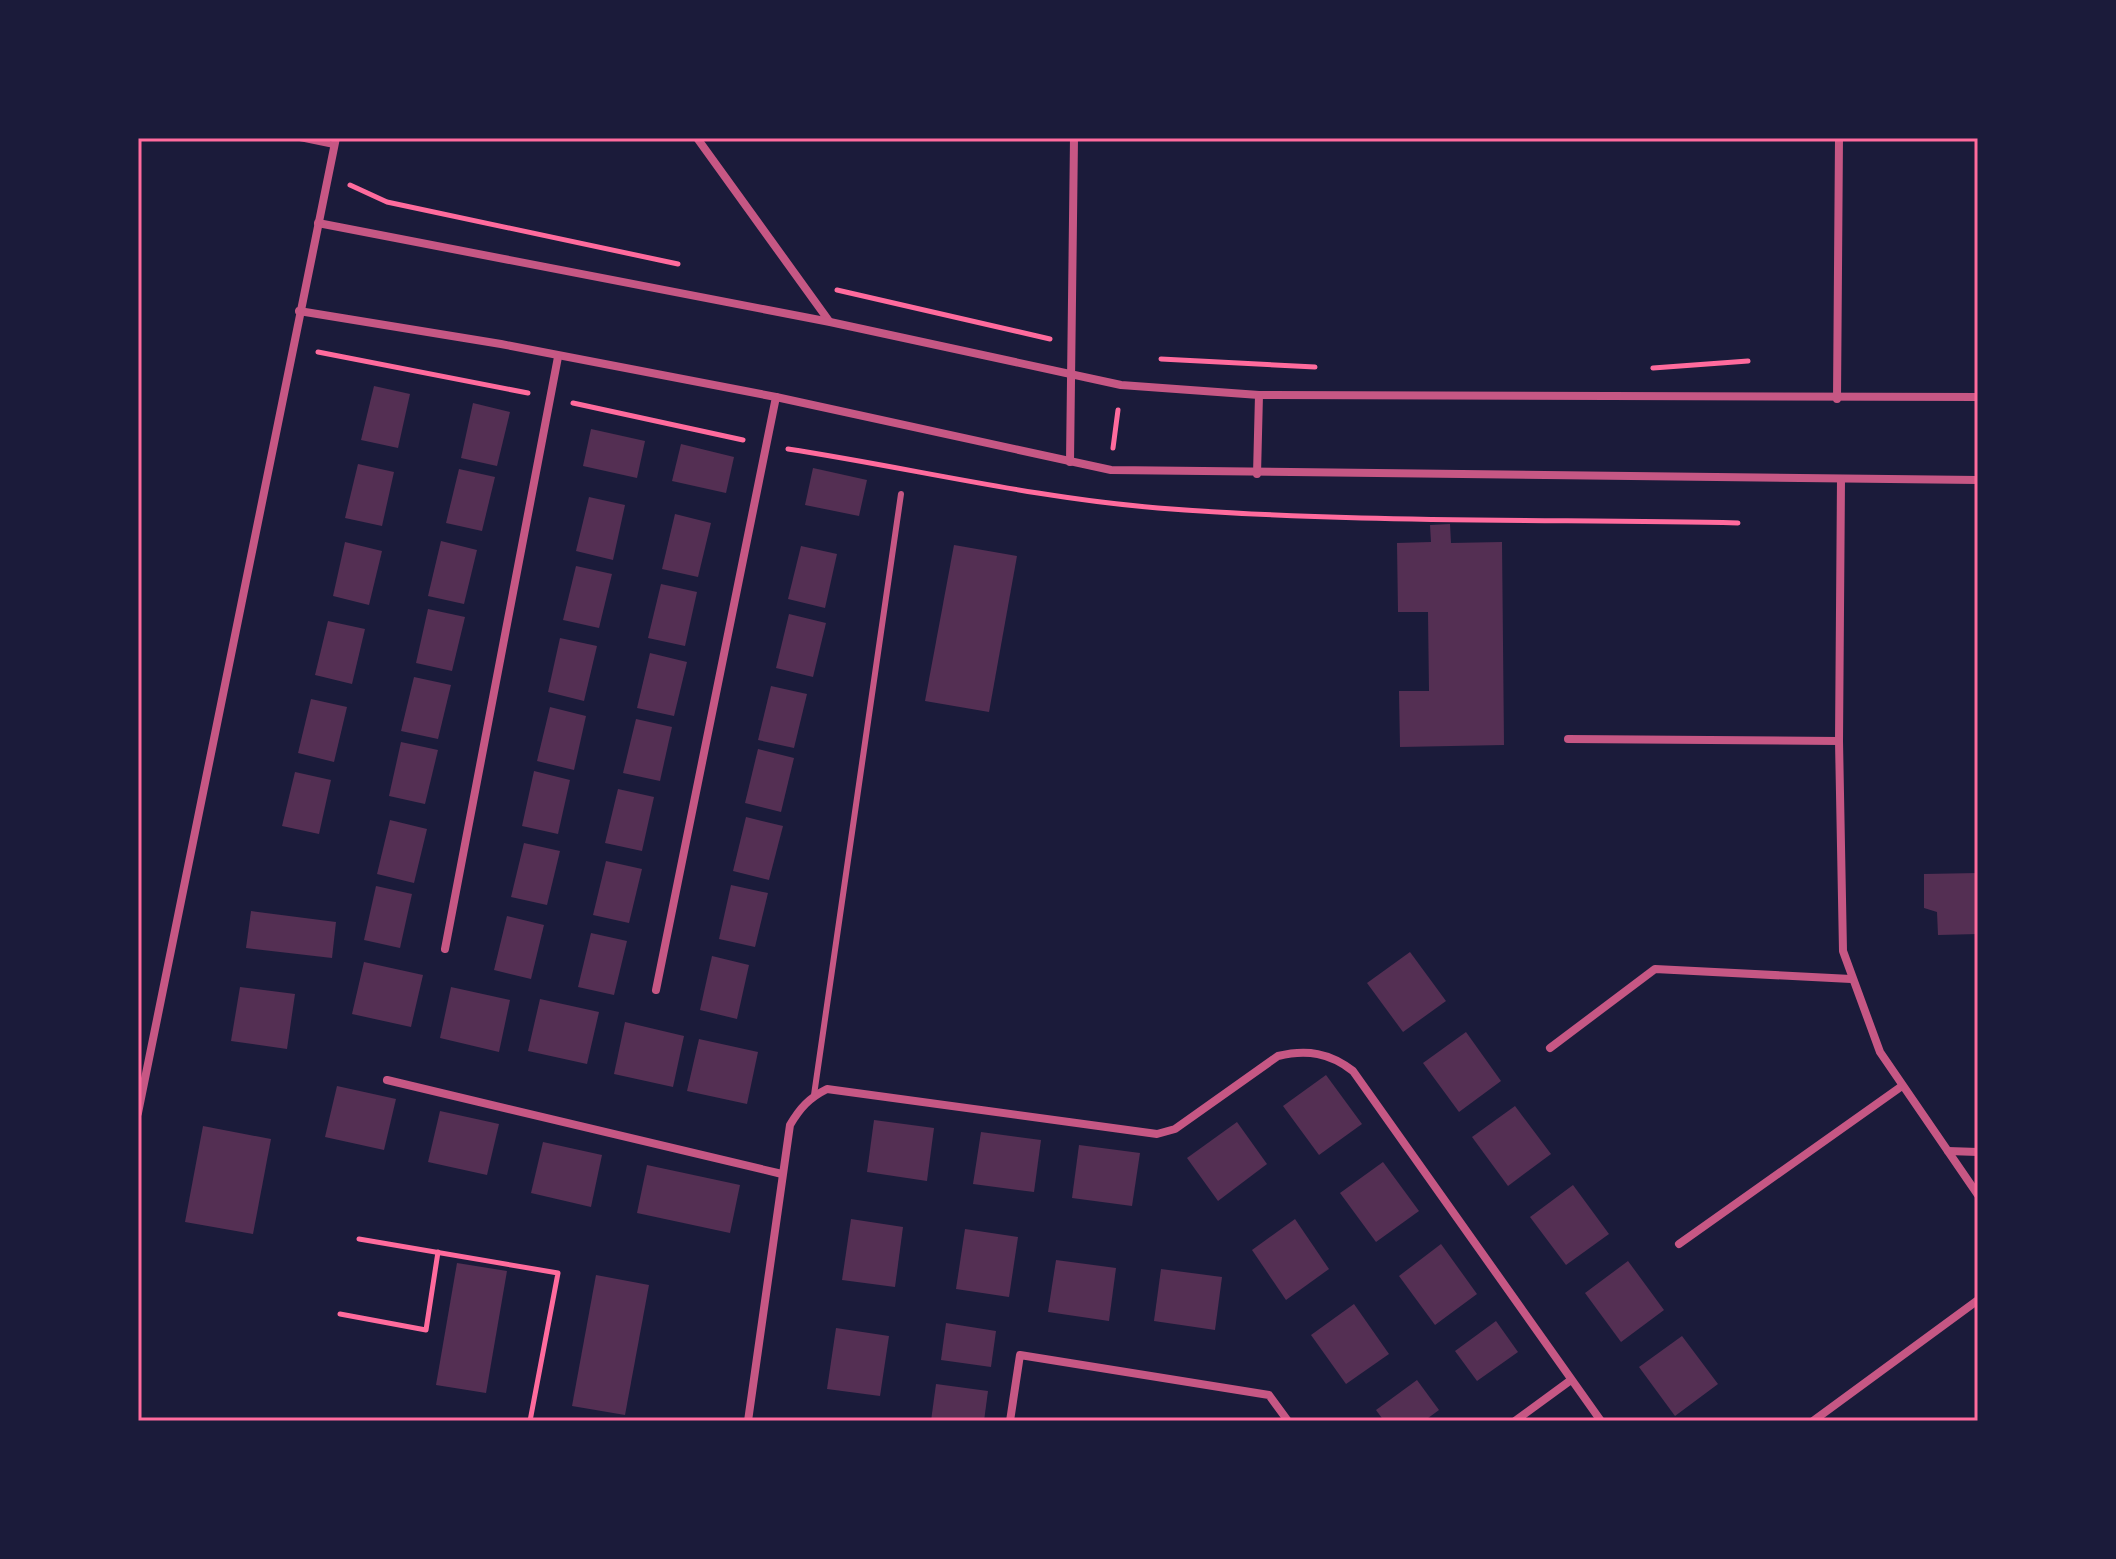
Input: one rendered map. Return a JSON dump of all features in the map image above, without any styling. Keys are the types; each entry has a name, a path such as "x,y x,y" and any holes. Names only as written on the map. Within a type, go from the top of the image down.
{"street":[{"path":"697,138 830,322"},
{"path":"1070,462 1074,138"},
{"path":"1837,399 1839,138"},
{"path":"138,1113 335,142"},
{"path":"318,223 830,322 1072,377 1121,385 1259,395 1978,397"},
{"path":"299,311 501,344 776,397 1111,470 1978,480"},
{"path":"445,949 558,357"},
{"path":"1257,474 1259,395"},
{"path":"656,990 776,397"},
{"path":"1841,479 1839,911 1843,951 1880,1052 1978,1195"},
{"path":"1568,739 1839,741"},
{"path":"1550,1048 1655,969 1851,979"},
{"path":"748,1421 790,1125 802,1106 814,1095 827,1089 1157,1134 1175,1129 1278,1056 1296,1052 1335,1057 1353,1071 1601,1421"},
{"path":"387,1080 782,1174"},
{"path":"1679,1244 1902,1086"},
{"path":"1948,1151 1978,1152"},
{"path":"1813,1421 1978,1300"},
{"path":"1010,1421 1020,1355 1269,1395 1288,1421"},
{"path":"1515,1421 1571,1380"}],"lane":[{"path":"300,138 335,142"},
{"path":"814,1095 901,494"}],"path":[{"path":"328,174 387,202 694,267"},
{"path":"801,282 1070,344"},
{"path":"1151,359 1326,367"},
{"path":"1642,369 1748,361"},
{"path":"1111,470 1121,385"},
{"path":"359,1239 558,1273 530,1421"},
{"path":"340,1314 426,1330 438,1252"}],"building":[{"path":"374,386 410,394 398,448 361,440"},
{"path":"473,403 510,412 497,466 461,458"},
{"path":"591,429 645,441 637,478 583,466"},
{"path":"681,444 734,457 726,493 672,481"},
{"path":"358,464 394,472 382,526 345,518"},
{"path":"813,468 867,480 859,516 805,505"},
{"path":"459,469 495,477 482,531 446,523"},
{"path":"589,497 625,505 613,560 576,551"},
{"path":"675,514 711,523 698,577 662,569"},
{"path":"1450,524 1451,543 1502,542 1504,745 1400,747 1399,691 1429,691 1428,612 1398,612 1397,543 1431,542 1430,525"},
{"path":"441,541 477,550 464,604 428,596"},
{"path":"345,542 382,551 369,605 333,596"},
{"path":"954,545 1017,556 989,712 925,701"},
{"path":"801,546 837,554 825,608 788,599"},
{"path":"576,566 612,574 599,628 563,620"},
{"path":"661,584 697,592 685,646 648,638"},
{"path":"428,609 465,617 452,671 416,663"},
{"path":"789,614 826,623 813,677 776,668"},
{"path":"328,621 365,629 352,684 315,675"},
{"path":"560,638 597,646 584,701 548,692"},
{"path":"650,653 687,662 674,716 637,708"},
{"path":"414,677 451,685 438,739 401,731"},
{"path":"771,686 807,694 794,748 758,740"},
{"path":"311,699 347,707 334,762 298,753"},
{"path":"550,707 586,716 574,770 537,761"},
{"path":"636,719 672,727 660,781 623,773"},
{"path":"401,742 438,750 425,804 389,796"},
{"path":"758,749 794,758 781,812 745,803"},
{"path":"534,771 570,780 558,834 522,826"},
{"path":"295,772 331,780 319,834 282,826"},
{"path":"618,789 654,797 642,851 605,843"},
{"path":"746,817 783,826 769,880 733,871"},
{"path":"390,820 427,829 414,883 377,874"},
{"path":"524,843 560,851 547,905 511,897"},
{"path":"606,861 642,869 629,923 593,915"},
{"path":"1978,873 1978,934 1938,935 1937,912 1924,908 1924,874"},
{"path":"731,885 768,893 755,947 719,939"},
{"path":"376,886 412,894 400,948 364,940"},
{"path":"251,911 336,922 332,958 246,948"},
{"path":"507,916 544,925 531,979 494,970"},
{"path":"591,933 627,941 614,995 578,987"},
{"path":"1410,952 1446,1001 1403,1032 1367,983"},
{"path":"712,956 749,965 737,1019 700,1010"},
{"path":"364,962 423,975 411,1027 352,1014"},
{"path":"240,987 295,994 287,1049 231,1041"},
{"path":"451,987 510,1000 499,1052 440,1038"},
{"path":"540,999 599,1012 587,1064 528,1051"},
{"path":"625,1022 684,1036 673,1087 614,1074"},
{"path":"1466,1032 1501,1081 1459,1112 1423,1063"},
{"path":"699,1039 758,1052 747,1104 687,1091"},
{"path":"1326,1075 1362,1124 1319,1155 1283,1106"},
{"path":"337,1086 396,1099 384,1150 325,1137"},
{"path":"1515,1106 1551,1154 1508,1186 1472,1137"},
{"path":"440,1111 499,1124 487,1175 428,1162"},
{"path":"874,1120 934,1128 927,1181 867,1172"},
{"path":"1237,1122 1267,1164 1218,1201 1187,1158"},
{"path":"203,1126 271,1139 253,1234 185,1222"},
{"path":"981,1132 1041,1140 1034,1192 973,1184"},
{"path":"543,1142 602,1155 591,1207 531,1193"},
{"path":"1079,1145 1140,1153 1132,1206 1072,1198"},
{"path":"1383,1162 1419,1211 1376,1242 1340,1193"},
{"path":"647,1165 740,1185 730,1233 637,1213"},
{"path":"1573,1185 1609,1234 1566,1265 1530,1217"},
{"path":"851,1219 903,1227 895,1287 842,1280"},
{"path":"1295,1219 1329,1269 1286,1300 1252,1250"},
{"path":"965,1229 1018,1237 1009,1297 956,1289"},
{"path":"1441,1244 1477,1294 1435,1325 1399,1276"},
{"path":"1056,1260 1116,1268 1109,1321 1048,1312"},
{"path":"1628,1261 1664,1310 1621,1342 1585,1293"},
{"path":"457,1263 507,1271 486,1393 436,1385"},
{"path":"1161,1269 1222,1277 1215,1330 1154,1321"},
{"path":"596,1275 649,1285 625,1415 572,1406"},
{"path":"1354,1304 1389,1354 1346,1384 1311,1335"},
{"path":"1496,1321 1518,1352 1477,1381 1455,1351"},
{"path":"946,1323 996,1331 991,1367 941,1360"},
{"path":"836,1328 889,1336 880,1396 827,1389"},
{"path":"1682,1336 1718,1384 1675,1416 1639,1367"},
{"path":"1417,1380 1439,1410 1424,1421 1384,1421 1376,1410"},
{"path":"936,1384 988,1391 984,1421 931,1421"}]}
